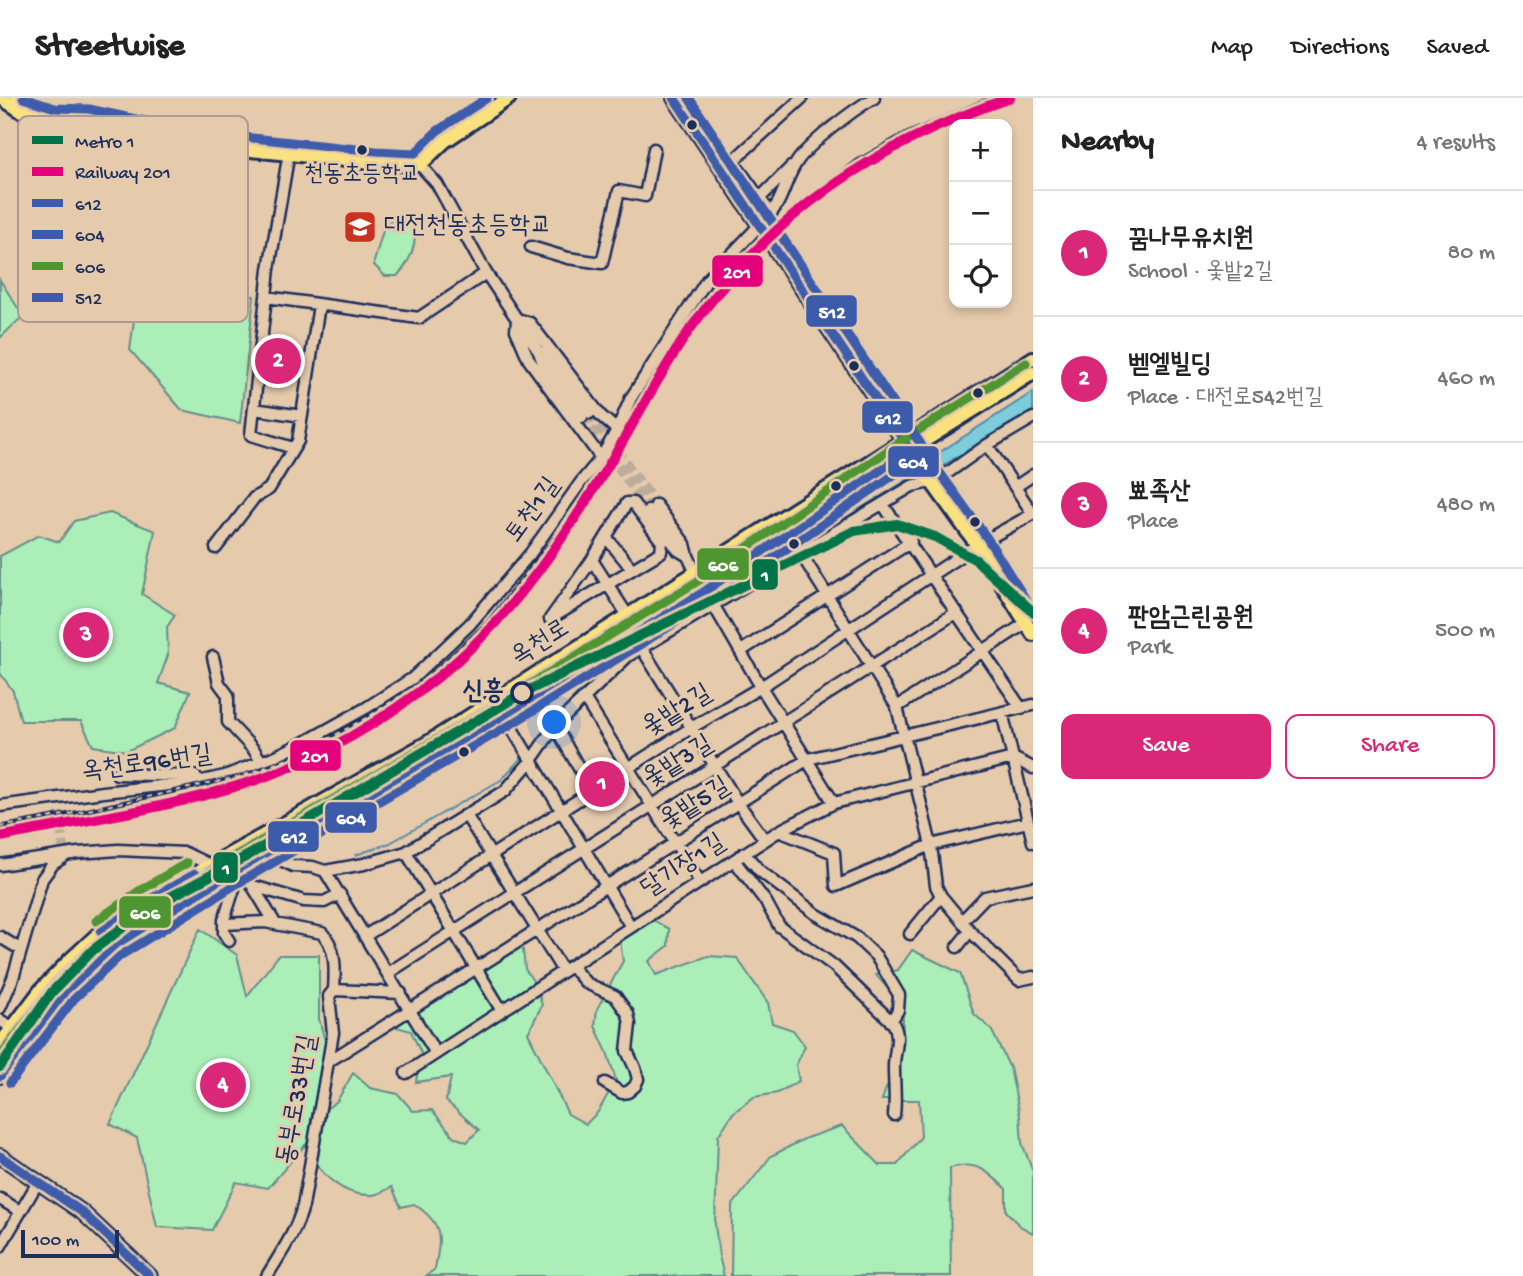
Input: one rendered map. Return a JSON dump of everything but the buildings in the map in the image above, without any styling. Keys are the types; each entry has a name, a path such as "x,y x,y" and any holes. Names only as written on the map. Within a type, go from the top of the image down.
{"main road":[{"path":"1,98 21,111 44,116"},
{"path":"16,98 77,116"},
{"path":"248,149 375,163 420,165 445,141 509,98"},
{"path":"674,98 904,438 930,481 977,545 1030,628"},
{"name":"옥천로","path":"0,1044 41,990 97,935 145,902 398,760 1033,358"},
{"name":"옥천로","path":"0,1076 65,991 105,953 241,867 504,715 705,591 911,450 1033,373"},
{"path":"0,1156 82,1212 150,1276"}],"street":[{"path":"723,170 803,98"},
{"path":"759,199 813,144 874,98"},
{"path":"531,247 568,258 602,263 619,191 645,196 653,149"},
{"path":"289,152 265,297 251,435 293,448"},
{"path":"733,160 759,199 768,218"},
{"name":"토천1길","path":"261,761 332,727 413,678 470,624 506,584 601,458 632,398 707,280 768,218 781,201 795,163"},
{"path":"420,165 437,184 486,272 539,352 544,366 586,415"},
{"path":"265,297 419,318 486,272"},
{"path":"216,548 254,498 269,489 298,441 319,304"},
{"path":"517,319 530,323 601,416 617,430"},
{"path":"517,319 516,330 529,360 601,458"},
{"path":"254,409 302,416"},
{"path":"713,606 726,604 1033,418"},
{"path":"988,445 1033,514"},
{"path":"1015,487 1033,475"},
{"path":"258,837 267,853 293,866 325,871 406,852 505,791 530,762 555,726 628,656 912,486 930,481"},
{"name":"옥천로","path":"627,503 633,503 662,542 660,552 551,619 592,560 627,503"},
{"path":"884,506 911,542 1020,708"},
{"path":"653,507 678,550 688,556 713,606 834,803"},
{"name":"옻밭2길","path":"365,936 627,768 761,687 931,574 1033,514"},
{"path":"606,537 632,569"},
{"path":"741,651 911,542"},
{"path":"803,557 897,707 930,845 936,886 941,896 970,931 1019,980 1033,977"},
{"path":"592,560 628,616"},
{"name":"옻밭3길","path":"388,973 957,612"},
{"path":"897,707 982,652 1030,628"},
{"path":"641,647 738,803 765,840"},
{"name":"옥천로96번길","path":"0,807 198,782 225,776 261,761 228,722 228,695 219,683 213,657"},
{"path":"583,698 700,882"},
{"name":"옻밭5길","path":"329,1061 808,759 1033,705"},
{"path":"1002,712 1033,842"},
{"path":"504,715 631,927"},
{"path":"555,726 592,791"},
{"path":"1013,758 1033,768"},
{"name":"달기장1길","path":"406,1073 779,831 834,803 1013,758"},
{"path":"117,774 195,776 198,782"},
{"path":"57,799 59,812"},
{"path":"467,816 538,930 567,968 586,982 615,996 628,1014 630,1024 627,1051 638,1079 635,1086 622,1093 605,1083"},
{"path":"779,831 834,853 836,886 930,845 1028,822"},
{"path":"0,865 65,853 118,850 185,853 211,864"},
{"path":"406,852 502,1011"},
{"path":"0,1008 13,978 42,879 65,853"},
{"path":"739,857 816,914 857,938 876,956 899,995 898,1010 891,1021"},
{"path":"739,857 779,926 834,967 897,1029 898,1044 893,1065 897,1095 894,1115"},
{"path":"224,924 275,923 241,867"},
{"path":"229,941 224,933 224,924 241,867"},
{"path":"325,871 435,1052"},
{"path":"253,886 304,901 324,902 340,894"},
{"path":"962,921 985,897 1033,887"},
{"path":"910,934 941,896"},
{"name":"동부로33번길","path":"267,1276 299,1221 329,1061 333,1033 329,996 334,990 334,959 327,937 318,932 275,923"},
{"path":"957,947 970,931"},
{"path":"0,937 20,949"},
{"path":"334,990 401,993"},
{"path":"0,1020 12,1028"},
{"path":"0,1247 38,1182"},
{"path":"0,1199 20,1211"}],"green space":[{"path":"399,217 413,227 415,235 412,253 397,276 385,276 374,262 385,224"},
{"path":"0,280 18,308 18,321 0,338"},
{"path":"248,295 254,296 240,423 182,410 130,350 134,322 248,322"},
{"path":"110,513 155,531 142,594 175,615 167,627 168,655 158,683 190,692 175,728 127,751 93,746 81,721 21,721 13,691 0,673 0,556 39,535 59,542 74,521"},
{"path":"644,915 669,929 668,946 649,961 656,975 708,956 737,958 768,1003 772,1023 793,1030 805,1046 796,1065 799,1081 777,1093 754,1097 733,1113 718,1136 715,1225 724,1276 426,1276 435,1269 439,1239 431,1218 414,1204 401,1207 392,1187 372,1195 350,1192 340,1187 323,1173 305,1145 268,1188 236,1182 212,1230 157,1227 137,1138 110,1124 200,929 237,955 247,996 279,955 319,955 319,1019 326,1045 311,1120 337,1101 353,1073 370,1088 398,1094 413,1111 432,1110 454,1137 467,1142 479,1130 446,1101 451,1077 416,1082 421,1053 411,1031 393,1026 522,941 525,969 535,984 542,1005 528,1033 568,1114 586,1124 598,1112 616,1080 595,1026 597,1009 623,961 619,934 629,917"},
{"path":"912,950 960,973 974,1014 991,1029 1010,1068 1020,1116 1022,1143 1033,1172 1033,1233 1020,1226 1006,1211 1006,1189 981,1169 959,1166 950,1168 951,1276 731,1276 732,1206 771,1156 806,1138 842,1126 880,1165 897,1165 921,1137 919,1100 882,1100 898,1054 903,1017 896,999 876,975 898,970"}],"water":[{"path":"1033,392 1033,411 718,602 714,599 923,470 923,463"}],"waterway":[{"path":"724,593 877,498"},
{"path":"531,749 577,694 609,665"},
{"path":"356,855 390,843 501,780 524,755"}],"tunnel":[{"path":"590,413 656,505"},
{"path":"582,417 649,510"},
{"path":"59,812 64,851"}],"railway":[{"path":"0,827 239,777 299,755 368,717 425,680 488,622 567,522 695,316 749,252 780,221 857,161 901,136 990,98"}],"metro line":[{"name":"1","path":"0,1067 52,992 93,950 146,910 249,855 523,693 854,531 897,524 935,537 976,560 1033,612"}],"rail line":[{"name":"201","path":"0,837 161,806 256,780 328,749 374,723 418,693 492,627 539,570 601,478 681,342 723,286 757,249 831,186 872,160 961,116 1010,98"}],"transit line":[{"name":"512","path":"23,98 55,108 89,109 122,116"},
{"name":"512","path":"248,137 415,153 437,131 487,98"},
{"name":"612","path":"0,1076 65,991 113,946 234,871 504,715 705,591 910,450 674,98"},
{"name":"604","path":"10,1083 74,999 120,956 240,882 510,725 711,601 920,457 920,443 689,98"},
{"name":"512","path":"689,98 938,470 987,538 1033,611"},
{"name":"606","path":"0,1056 56,983 107,936 228,860 498,704 698,581 903,440 1026,363"},
{"name":"606","path":"96,921 139,891 187,863"},
{"name":"612","path":"101,932 145,902 195,874"},
{"name":"604","path":"108,942 151,912 201,885"},
{"name":"612","path":"0,1156 82,1212 150,1276"}],"place":[{"name":"천동초등학교","path":"362,150"},
{"name":"대전천동초등학교","path":"360,227"},
{"name":"벧엘빌딩","path":"278,361"},
{"name":"뾰족산","path":"86,635"},
{"name":"신흥","path":"522,693"},
{"name":"꿈나무유치원","path":"602,784"},
{"name":"판암근린공원","path":"223,1085"}]}
